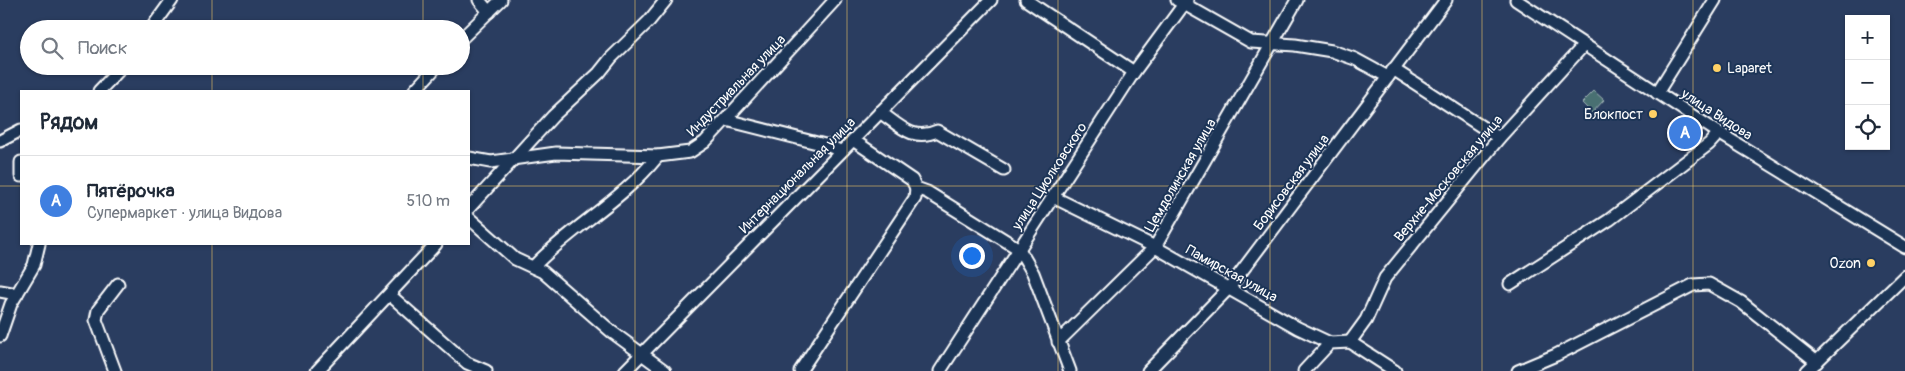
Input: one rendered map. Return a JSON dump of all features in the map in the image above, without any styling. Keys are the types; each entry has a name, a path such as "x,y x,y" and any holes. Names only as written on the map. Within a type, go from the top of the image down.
{"street":[{"path":"158,20 172,0"},
{"path":"479,0 489,12"},
{"path":"470,30 501,0"},
{"path":"470,207 553,116 589,83 611,58 649,21 666,0"},
{"name":"Индустриальная улица","path":"470,158 491,162 556,153 658,156 690,152 705,142 726,120 835,0"},
{"name":"Интернациональная улица","path":"625,371 991,0"},
{"path":"1026,0 1134,72"},
{"name":"Цемдолинская улица","path":"1058,342 1155,248 1297,0"},
{"name":"Борисовская улица","path":"1148,371 1229,288 1446,0"},
{"name":"улица Видова","path":"1516,0 1719,134 1905,247"},
{"path":"1657,93 1715,0"},
{"path":"1183,2 1251,42 1272,45 1295,44 1332,51 1390,73 1499,138"},
{"name":"улица Циолковского","path":"943,370 1134,72 1183,2"},
{"name":"Верхне-Московская улица","path":"1350,342 1366,320 1385,278 1499,138 1584,45"},
{"path":"100,90 114,75"},
{"path":"415,90 429,75"},
{"path":"880,112 912,134 924,137 938,131 1004,170"},
{"path":"726,120 829,146 840,151"},
{"path":"0,141 20,131"},
{"path":"1510,284 1609,220 1709,144 1719,134"},
{"path":"800,371 915,198 916,188 912,180 852,140"},
{"path":"533,267 547,252 610,205 644,174 658,156"},
{"path":"916,188 927,192 1019,250 1033,273 1070,371"},
{"name":"Памирская улица","path":"1053,197 1155,248 1330,343"},
{"path":"470,219 515,259 543,272 641,354 665,371"},
{"path":"317,371 435,245"},
{"path":"0,336 11,304 39,248"},
{"path":"1807,371 1905,276"},
{"path":"115,371 96,320 98,310 118,284"},
{"path":"1518,371 1556,355 1693,286 1709,284 1741,302 1816,362"},
{"path":"0,291 17,294"},
{"path":"390,295 467,362 486,371"},
{"path":"1304,371 1330,343 1350,342 1395,371"}],"green space":[{"path":"1594,91 1604,100 1592,113 1582,103"}],"place":[{"name":"Laparet","path":"1717,68"},
{"name":"Блокпост","path":"1653,114"},
{"name":"Пятёрочка","path":"1685,133"},
{"name":"Ozon","path":"1871,263"}]}
